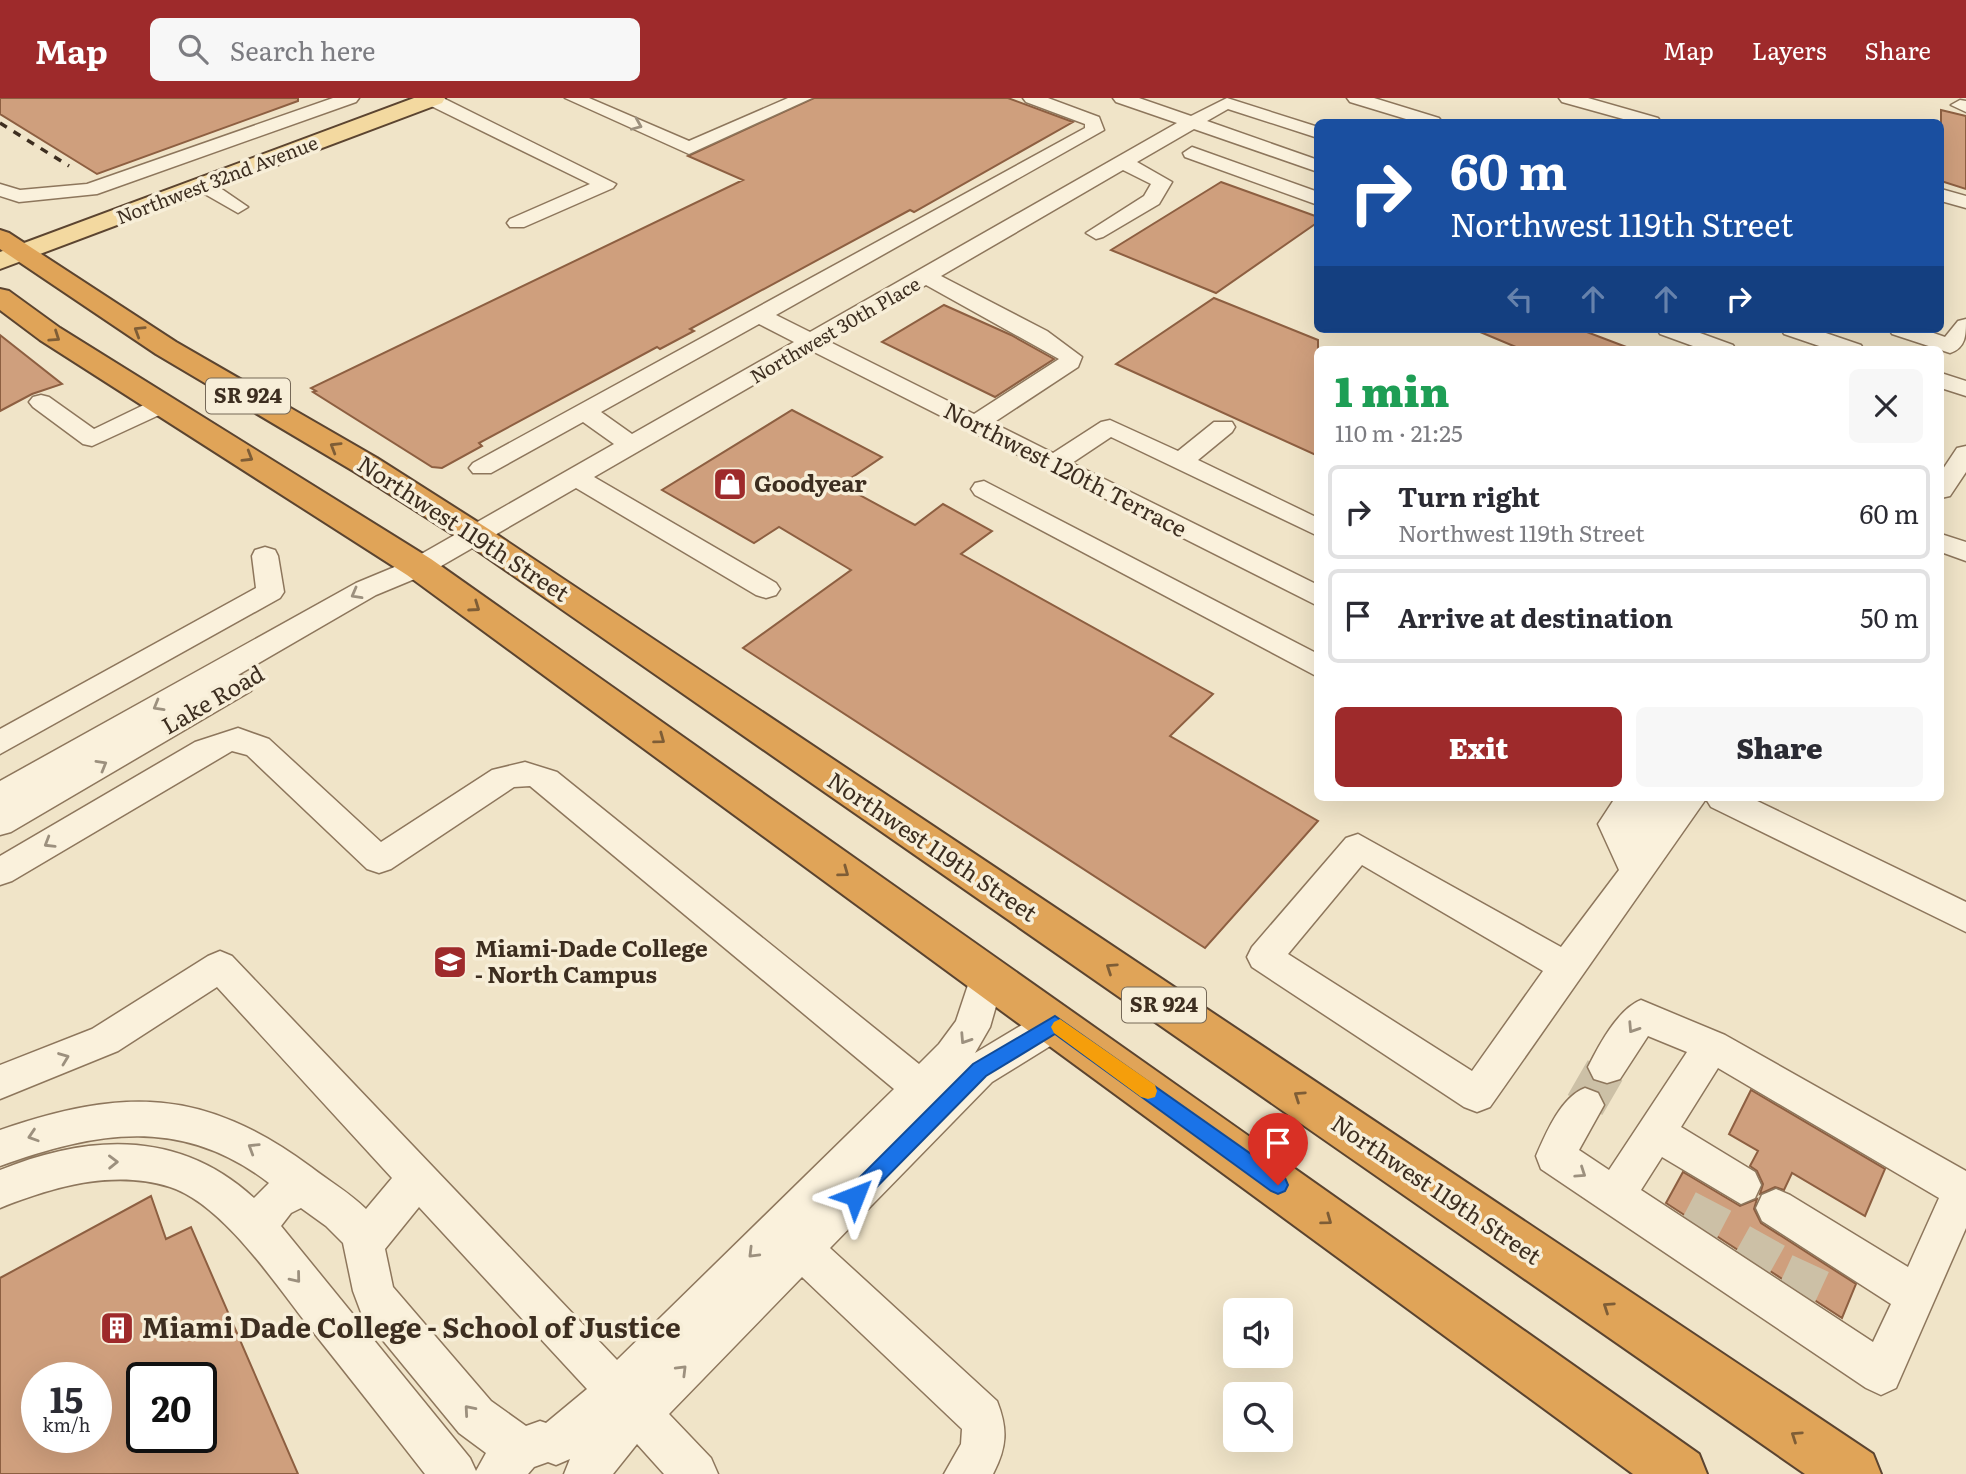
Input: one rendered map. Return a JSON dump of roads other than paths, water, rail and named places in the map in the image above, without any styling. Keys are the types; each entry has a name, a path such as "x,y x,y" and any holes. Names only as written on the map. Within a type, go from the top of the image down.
{"highway":[{"name":"Northwest 119th Street","path":"6,248 166,348 366,465 476,535 1853,1474"},
{"name":"SR 924","path":"0,297 50,334 419,567 1679,1474"}],"main road":[{"name":"Northwest 32nd Avenue","path":"6,248 397,98"},
{"name":"Northwest 32nd Avenue","path":"6,248 203,185 432,98"}],"street":[{"path":"0,190 19,196 90,190 350,98"},
{"path":"432,98 606,184 517,223"},
{"path":"574,98 689,148 803,98"},
{"path":"482,468 1095,130 1096,123 1031,98"},
{"path":"1122,98 1314,165"},
{"path":"1356,98 1423,119"},
{"path":"1568,98 1642,119"},
{"path":"1224,100 1314,132"},
{"name":"Northwest 30th Place","path":"476,535 1101,176 1224,100"},
{"path":"1267,116 1287,104"},
{"path":"1192,153 1314,198"},
{"path":"1050,156 1101,176"},
{"path":"1096,233 1152,200 1162,182 1123,163"},
{"path":"203,185 238,207"},
{"path":"1944,196 1966,202"},
{"path":"928,276 1039,336 1071,357 1070,362 974,425"},
{"name":"Northwest 120th Terrace","path":"760,316 1314,595"},
{"path":"1912,333 1950,346 1966,326"},
{"path":"1679,333 1714,346"},
{"path":"1797,338 1834,346"},
{"path":"1944,381 1966,389"},
{"path":"41,401 92,439 162,405"},
{"path":"585,412 633,446"},
{"path":"1053,464 1110,427 1314,526"},
{"path":"1181,461 1223,427"},
{"path":"1944,486 1966,453"},
{"path":"577,478 766,589"},
{"path":"984,489 1314,665"},
{"name":"Lake Road","path":"0,823 47,783 384,602 419,567 476,535"},
{"path":"1944,543 1966,552"},
{"path":"0,743 270,592 265,556"},
{"path":"0,872 206,750 236,738 244,738 258,747 379,860 503,778 519,772 532,773 546,780 920,1088"},
{"path":"47,783 86,821"},
{"name":"Lake Road","path":"0,796 47,783"},
{"path":"1631,801 1614,824 1636,871"},
{"path":"1636,871 1637,835 1660,801"},
{"path":"1566,967 1359,847 1264,957 1477,1095 1566,967 1689,801"},
{"path":"1732,801 1966,918"},
{"path":"0,1082 105,1040 220,966 695,1474"},
{"path":"0,1148 32,1135 98,1120 162,1119 192,1124 242,1141 304,1186 353,1229 377,1300 475,1417 500,1437 550,1463 608,1441 627,1402 965,1042 987,975"},
{"path":"1585,1105 1555,1156 1792,1306 1881,1373 1915,1295 1958,1221 1962,1189 1712,1046 1641,1016 1607,1067"},
{"path":"627,1402 979,1070 1055,1024"},
{"path":"1615,1196 1712,1046"},
{"path":"1656,1132 1729,1184"},
{"path":"0,1189 68,1166 133,1161 168,1168 202,1182 228,1201 254,1229 454,1474"},
{"path":"353,1229 418,1175"},
{"path":"254,1229 277,1200 304,1186"},
{"path":"1776,1214 1819,1244 1915,1295"},
{"path":"796,1244 981,1417 986,1432 983,1446 967,1474"}],"tunnel":[{"path":"1585,1105 1607,1067"},
{"path":"1695,1237 1719,1191"},
{"path":"1748,1271 1773,1226"},
{"path":"1794,1300 1816,1252"}],"railway":[{"path":"0,123 69,166"}],"place":[{"name":"Goodyear","path":"730,484"},
{"name":"Miami-Dade College - North Campus","path":"450,962"},
{"name":"Miami Dade College - School of Justice","path":"117,1328"}]}
